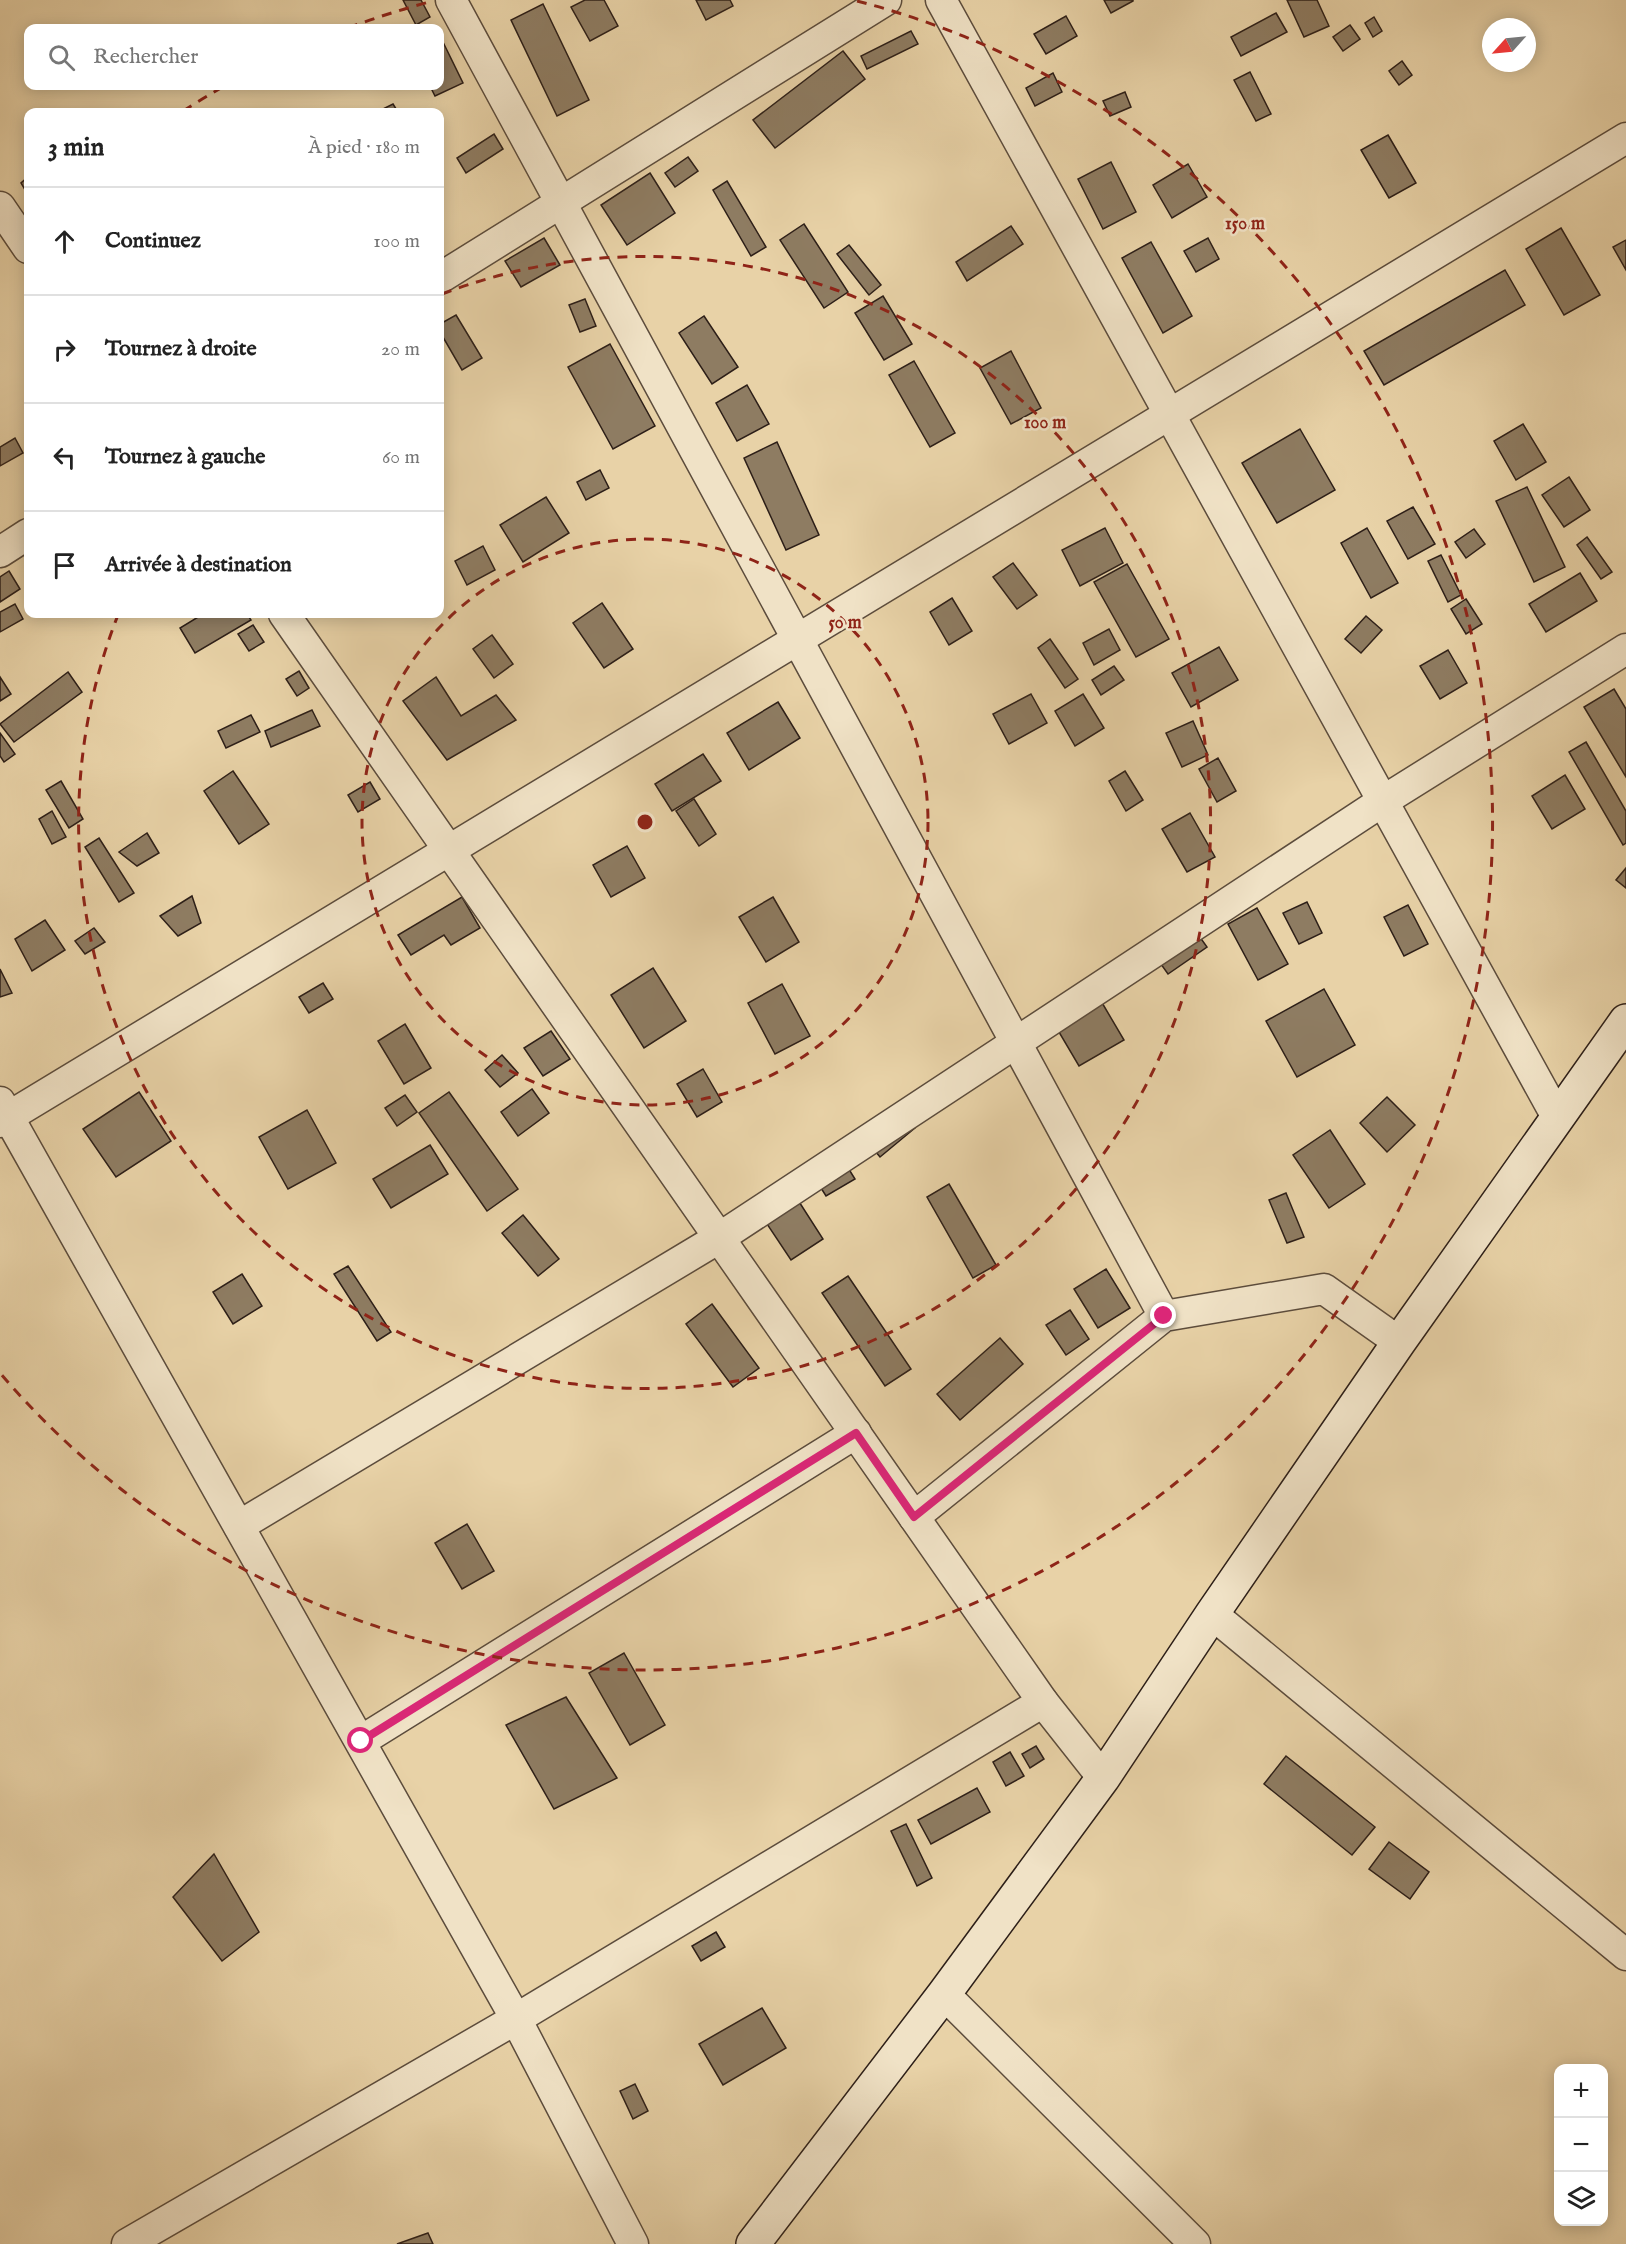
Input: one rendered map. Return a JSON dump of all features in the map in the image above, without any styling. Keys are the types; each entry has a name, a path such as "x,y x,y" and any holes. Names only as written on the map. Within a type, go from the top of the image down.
{"main road":[{"path":"753,2244 944,1994 1103,1778 1212,1614 1399,1342 1626,1021"}],"street":[{"path":"451,0 1164,1316"},
{"path":"444,275 886,0"},
{"path":"941,0 1557,1117"},
{"path":"633,2244 516,2019 361,1741 3,1114 449,851 1626,138"},
{"path":"0,207 24,242"},
{"path":"0,552 24,537"},
{"path":"287,618 1043,1702 1103,1778"},
{"path":"239,1526 719,1238 1383,801 1626,649"},
{"path":"914,1517 1164,1316 1324,1289 1399,1342"},
{"path":"361,1741 856,1433"},
{"path":"1212,1614 1626,1955"},
{"path":"127,2244 516,2019 1043,1702"},
{"path":"944,1994 1195,2244"}],"building":[{"path":"403,0 421,0 430,17 415,24"},
{"path":"585,0 604,0 618,26 590,41 571,7"},
{"path":"696,0 730,0 733,6 706,20"},
{"path":"1104,0 1133,0 1133,1 1111,13"},
{"path":"1287,0 1317,0 1329,26 1304,37"},
{"path":"543,4 589,100 557,116 511,20"},
{"path":"1276,13 1287,32 1241,56 1231,37"},
{"path":"1066,16 1077,36 1046,54 1034,34"},
{"path":"1374,17 1382,31 1373,37 1365,23"},
{"path":"1350,25 1360,39 1343,51 1333,37"},
{"path":"911,31 918,44 867,69 861,56"},
{"path":"444,44 463,83 435,96 432,90 444,90"},
{"path":"843,51 865,79 775,148 753,120"},
{"path":"1402,61 1412,75 1399,85 1389,71"},
{"path":"1250,72 1271,114 1256,121 1234,80"},
{"path":"1053,73 1062,92 1035,106 1026,88"},
{"path":"1125,92 1131,107 1110,116 1103,101"},
{"path":"494,134 503,149 466,173 457,158"},
{"path":"1388,135 1416,183 1389,198 1361,150"},
{"path":"688,157 698,171 675,187 665,173"},
{"path":"1111,162 1136,212 1103,229 1078,179"},
{"path":"1188,164 1207,197 1172,218 1153,185"},
{"path":"650,173 675,213 627,245 601,205"},
{"path":"727,181 766,247 751,256 713,190"},
{"path":"804,224 848,292 824,308 780,240"},
{"path":"1011,226 1023,244 967,281 956,262"},
{"path":"1561,228 1600,295 1564,315 1526,249"},
{"path":"544,238 560,265 521,287 505,261"},
{"path":"1208,238 1219,259 1196,272 1184,251"},
{"path":"1626,240 1626,270 1613,247"},
{"path":"1151,242 1192,316 1163,333 1122,258"},
{"path":"849,245 881,285 869,295 837,254"},
{"path":"1505,270 1525,305 1384,385 1364,351"},
{"path":"883,296 912,344 884,360 855,313"},
{"path":"585,299 596,326 580,332 569,305"},
{"path":"456,315 482,358 462,370 444,339 444,322"},
{"path":"704,316 738,367 712,384 679,333"},
{"path":"610,344 655,426 613,449 568,367"},
{"path":"1011,351 1041,408 1011,424 980,368"},
{"path":"914,361 955,433 930,447 889,375"},
{"path":"747,385 769,424 737,441 716,403"},
{"path":"1523,424 1546,462 1516,480 1494,441"},
{"path":"1300,429 1335,490 1277,523 1242,463"},
{"path":"15,438 23,453 0,466 0,447"},
{"path":"777,442 819,535 786,550 744,458"},
{"path":"600,470 609,488 586,500 577,482"},
{"path":"1569,477 1590,510 1564,527 1542,495"},
{"path":"1527,487 1565,567 1534,582 1496,501"},
{"path":"546,497 569,533 523,562 500,525"},
{"path":"1413,507 1435,544 1408,559 1387,521"},
{"path":"1105,528 1123,563 1080,586 1062,550"},
{"path":"1367,528 1398,583 1371,598 1341,543"},
{"path":"1474,529 1485,544 1466,558 1455,542"},
{"path":"1587,537 1612,572 1601,579 1577,545"},
{"path":"483,546 495,570 467,585 455,561"},
{"path":"1441,555 1461,595 1448,602 1428,561"},
{"path":"1013,563 1037,595 1017,609 993,577"},
{"path":"1127,564 1169,639 1136,657 1094,582"},
{"path":"9,571 20,589 0,602 0,577"},
{"path":"1580,573 1597,601 1546,632 1529,604"},
{"path":"952,598 972,631 949,645 930,612"},
{"path":"1466,599 1482,624 1466,634 1451,609"},
{"path":"602,603 633,649 604,668 573,623"},
{"path":"15,604 23,619 0,632 0,612"},
{"path":"1366,616 1382,630 1361,653 1345,639"},
{"path":"196,618 250,618 251,620 195,653 180,628"},
{"path":"253,625 264,642 249,651 238,634"},
{"path":"1109,629 1120,650 1094,665 1083,643"},
{"path":"492,635 513,664 494,678 473,649"},
{"path":"1050,639 1078,679 1065,688 1038,648"},
{"path":"1219,647 1238,680 1191,707 1172,673"},
{"path":"1448,650 1467,683 1440,699 1420,666"},
{"path":"1114,666 1124,680 1101,695 1092,680"},
{"path":"299,671 309,688 297,696 286,679"},
{"path":"68,672 82,692 14,742 0,724"},
{"path":"0,677 11,694 0,701"},
{"path":"436,677 461,716 496,695 516,720 447,760 403,701"},
{"path":"1614,689 1626,709 1626,777 1584,707"},
{"path":"1031,694 1047,723 1009,744 993,714"},
{"path":"1083,694 1104,728 1075,746 1055,711"},
{"path":"778,702 800,738 749,770 727,733"},
{"path":"312,710 320,726 271,747 265,731"},
{"path":"251,715 260,732 226,748 218,731"},
{"path":"1193,721 1208,755 1182,767 1166,733"},
{"path":"0,733 15,754 4,762 0,756"},
{"path":"1586,742 1626,811 1626,843 1623,845 1569,752"},
{"path":"703,754 721,781 672,811 655,784"},
{"path":"1218,758 1236,791 1217,802 1199,769"},
{"path":"233,771 269,824 239,844 204,791"},
{"path":"1125,771 1143,800 1126,811 1109,781"},
{"path":"1565,775 1585,809 1552,829 1532,796"},
{"path":"61,781 83,819 69,828 46,790"},
{"path":"370,782 380,799 358,812 348,795"},
{"path":"694,799 716,834 699,846 676,811"},
{"path":"52,811 66,837 52,844 39,819"},
{"path":"1190,813 1215,857 1187,872 1162,829"},
{"path":"147,833 159,853 137,866 119,852"},
{"path":"99,838 134,893 119,902 85,847"},
{"path":"627,846 645,878 611,897 593,865"},
{"path":"1626,868 1626,888 1616,880"},
{"path":"192,896 201,923 178,936 160,916"},
{"path":"462,897 480,928 451,945 444,935 411,955 398,935"},
{"path":"773,897 799,942 766,962 739,917"},
{"path":"1307,902 1322,933 1299,944 1283,913"},
{"path":"1408,905 1428,944 1404,956 1384,917"},
{"path":"1257,908 1288,964 1258,980 1228,924"},
{"path":"45,920 65,950 32,971 15,939"},
{"path":"94,928 105,942 85,954 75,941"},
{"path":"1197,933 1207,947 1168,974 1158,960"},
{"path":"653,968 686,1021 644,1048 611,995"},
{"path":"0,969 12,993 0,997"},
{"path":"323,983 333,999 309,1013 299,997"},
{"path":"782,984 810,1036 775,1054 748,1003"},
{"path":"1324,989 1355,1045 1297,1077 1266,1021"},
{"path":"1101,1001 1124,1040 1079,1066 1056,1027"},
{"path":"405,1024 431,1068 404,1084 378,1041"},
{"path":"551,1031 570,1059 543,1076 524,1048"},
{"path":"502,1055 518,1073 500,1087 485,1070"},
{"path":"703,1069 722,1102 697,1117 677,1084"},
{"path":"532,1089 549,1113 518,1136 501,1112"},
{"path":"139,1092 171,1141 116,1177 83,1129"},
{"path":"449,1092 518,1189 487,1211 419,1113"},
{"path":"405,1095 417,1112 397,1126 385,1108"},
{"path":"1387,1097 1415,1125 1387,1152 1360,1123"},
{"path":"307,1110 336,1163 288,1189 259,1137"},
{"path":"906,1116 915,1128 880,1157 871,1146"},
{"path":"1330,1130 1365,1184 1329,1208 1293,1155"},
{"path":"430,1145 448,1174 391,1208 373,1179"},
{"path":"845,1163 855,1179 826,1196 816,1180"},
{"path":"949,1184 996,1265 973,1278 927,1197"},
{"path":"1286,1193 1304,1237 1287,1243 1269,1200"},
{"path":"796,1197 823,1239 791,1260 763,1218"},
{"path":"523,1215 559,1259 538,1276 502,1233"},
{"path":"348,1266 391,1332 377,1341 334,1274"},
{"path":"1106,1269 1130,1308 1098,1328 1074,1289"},
{"path":"242,1274 262,1306 233,1324 213,1292"},
{"path":"848,1276 911,1369 885,1386 822,1293"},
{"path":"712,1304 759,1368 733,1387 686,1324"},
{"path":"1070,1310 1089,1339 1066,1355 1046,1325"},
{"path":"1000,1338 1023,1364 960,1420 937,1394"},
{"path":"467,1524 494,1571 462,1589 435,1543"},
{"path":"624,1653 665,1725 630,1745 589,1673"},
{"path":"566,1697 617,1778 554,1809 506,1725"},
{"path":"1036,1746 1044,1759 1030,1768 1022,1754"},
{"path":"1010,1752 1024,1776 1006,1786 993,1762"},
{"path":"1286,1756 1375,1827 1352,1855 1264,1784"},
{"path":"977,1788 990,1812 931,1844 918,1820"},
{"path":"906,1824 932,1878 917,1886 891,1831"},
{"path":"1389,1842 1429,1872 1410,1899 1369,1869"},
{"path":"214,1854 259,1932 222,1961 173,1897"},
{"path":"716,1932 725,1947 701,1961 692,1946"},
{"path":"762,2008 786,2048 723,2085 699,2044"},
{"path":"635,2084 648,2111 633,2119 620,2091"},
{"path":"428,2233 433,2244 397,2244"}],"route":[{"path":"361,1741 856,1433 914,1517 1164,1316"}]}
